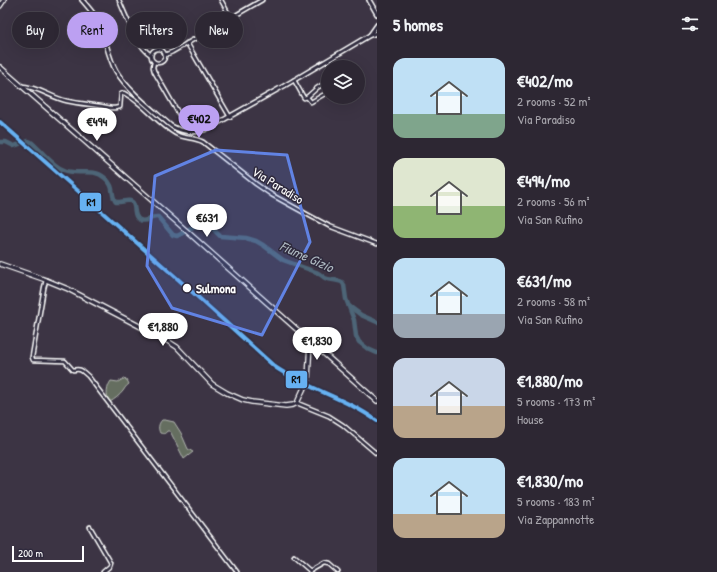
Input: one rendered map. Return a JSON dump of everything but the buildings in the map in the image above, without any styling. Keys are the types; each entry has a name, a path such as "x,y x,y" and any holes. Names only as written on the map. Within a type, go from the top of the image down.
{"main road":[{"path":"0,6 4,0"},
{"path":"0,67 377,401"},
{"path":"0,264 68,289 166,340 176,347 212,384 243,400 286,406 297,403 308,379 310,342"}],"street":[{"path":"82,0 92,11 97,20 114,66 121,78 171,126 191,132 204,130 230,117 363,39 377,33"},
{"path":"119,0 129,24 145,51 151,55 154,62 154,71 180,116"},
{"path":"221,0 228,12"},
{"path":"241,12 262,0"},
{"path":"369,0 376,13 377,19"},
{"path":"370,35 376,27"},
{"path":"195,38 187,43 230,117"},
{"path":"165,55 179,48"},
{"path":"151,55 153,51 158,49 163,50 165,60 159,63 154,62"},
{"path":"294,80 304,98 307,97 311,102 321,96"},
{"name":"Via Paradiso","path":"22,86 30,87 49,96 67,101 111,108 120,106 121,94 124,93 140,104 162,125 180,136 203,142 272,195 329,226 377,244"},
{"path":"307,97 321,86"},
{"path":"175,133 178,129"},
{"path":"46,280 32,357 33,360 66,361 73,370 79,369 88,376 238,572"},
{"path":"297,403 329,416 343,425 377,454"},
{"path":"90,527 111,563 110,566 103,572"},
{"path":"294,556 310,572 324,563 329,564 338,572"}],"highlighted area":[{"path":"216,150 287,155 310,242 262,335 172,308 147,266 155,176"}],"green space":[{"path":"123,379 127,380 129,384 110,402 107,394 111,381 118,382"},
{"path":"162,420 174,422 188,449 193,452 184,459 170,431 167,431 164,434 160,433 159,426"}],"waterway":[{"name":"Fiume Gizio","path":"0,142 6,142 14,146 28,141 31,142 51,162 60,168 69,172 90,172 100,175 111,185 113,197 116,202 132,202 136,217 142,221 153,217 158,217 173,235 177,236 191,228 207,223 210,224 220,236 246,238 256,241 283,260 317,272 327,279 342,282 344,285 346,299 354,320 356,336 359,342 368,349 377,353"},
{"path":"349,306 361,315 377,322"}],"transit line":[{"name":"R1","path":"0,122 275,367 287,375 352,406 377,421"}],"place":[{"name":"Sulmona","path":"187,288"}]}
